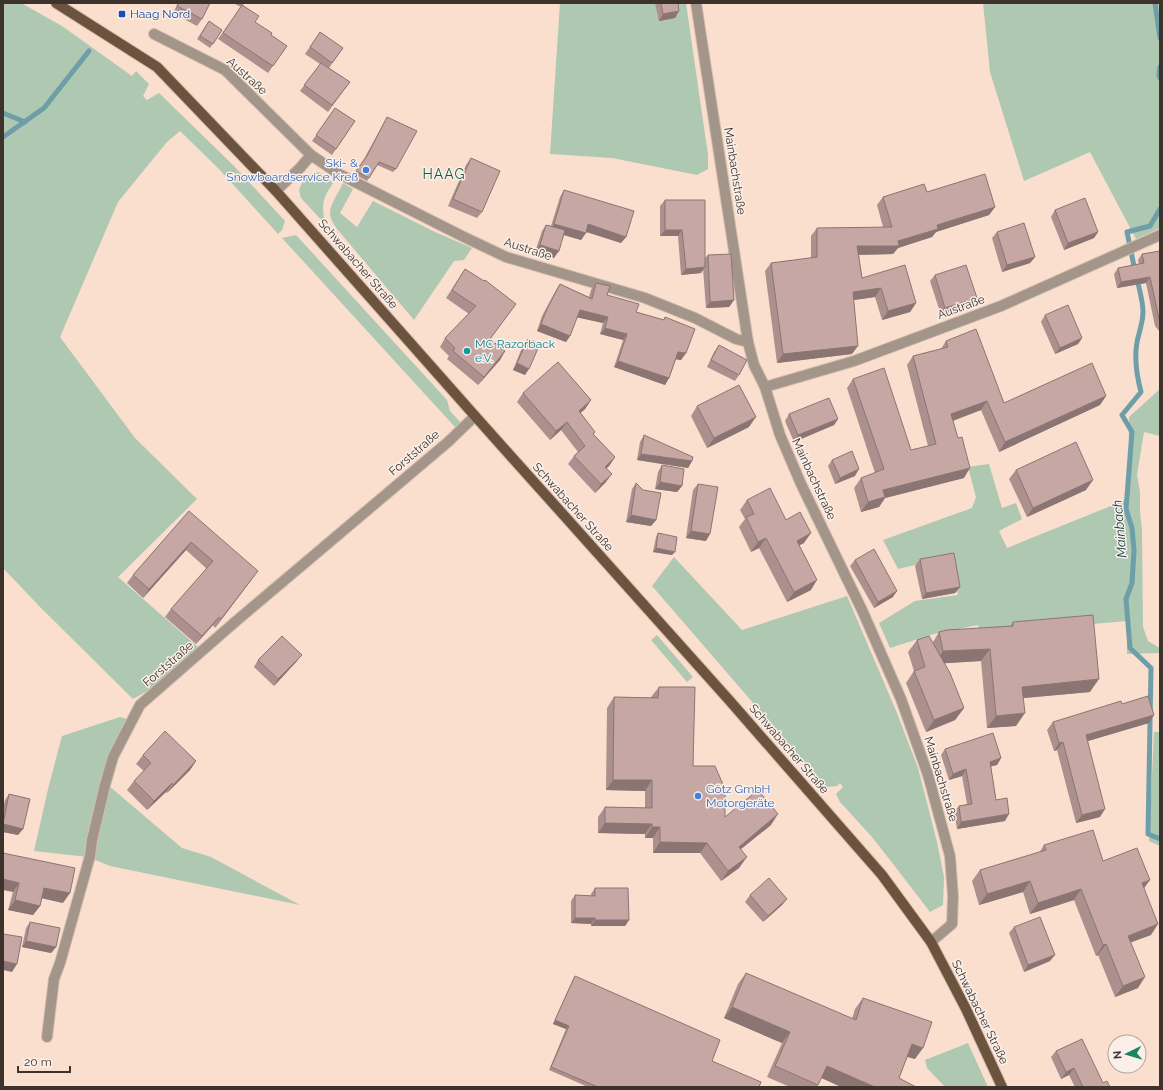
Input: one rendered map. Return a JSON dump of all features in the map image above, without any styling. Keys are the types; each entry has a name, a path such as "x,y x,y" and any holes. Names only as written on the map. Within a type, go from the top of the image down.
{"main road":[{"name":"Schwabacher Straße","path":"56,3 157,68 276,191 729,700 882,875 930,942 966,1009 1002,1087"}],"street":[{"name":"Mainbachstraße","path":"696,3 748,342 754,365 765,388 780,435 801,484 862,610 901,699 928,775 950,856 953,896 952,924 930,942"},
{"name":"Austraße","path":"154,34 225,70 311,155 339,174 506,257 645,298 695,318 736,339 748,342"},
{"path":"276,191 311,155"},
{"name":"Austraße","path":"765,388 854,361 1001,306 1160,235"},
{"name":"Forststraße","path":"47,1037 54,978 60,963 90,856 92,840 105,785 113,757 140,705 241,617 448,442 475,416"}],"green space":[{"path":"3,3 21,3 62,26 132,76 136,71 149,84 143,96 147,100 159,93 234,166 285,221 282,230 278,234 219,169 180,131 167,142 118,202 60,337 135,438 197,499 118,577 198,647 154,687 133,699 40,607 3,568"},
{"path":"560,3 686,3 708,155 708,169 697,175 612,158 550,154"},
{"path":"983,3 1160,3 1160,228 1136,239 1090,152 1024,181 990,72"},
{"path":"317,172 323,174 333,183 325,198 323,208 326,225 301,198 299,190 306,176"},
{"path":"343,183 353,189 340,213 357,227 373,201 435,232 472,248 464,260 454,261 414,320 337,229 332,221 330,209"},
{"path":"296,235 447,400 450,411 464,426 455,427 282,238"},
{"path":"1160,389 1160,436 1144,432 1137,475 1140,492 1142,531 1143,627 1148,641 1160,648 1160,653 1127,654 1127,621 980,634 978,625 934,634 890,648 879,623 915,601 958,595 950,557 898,569 883,540 972,508 976,497 968,467 989,464 1002,508 1016,503 1022,519 999,531 1007,548 1128,499 1129,417"},
{"path":"674,557 742,630 847,596 897,713 918,768 937,842 944,877 943,905 930,912 872,837 840,802 836,794 843,787 840,783 837,786 826,787 652,586"},
{"path":"657,635 693,677 687,682 651,640"},
{"path":"120,717 127,719 127,724 102,780 182,848 211,857 300,905 110,866 88,857 34,851 62,736"},
{"path":"1154,732 1160,732 1160,846 1149,841"},
{"path":"968,1043 988,1087 945,1087 927,1068 925,1060"}],"building":[{"path":"179,3 210,3 202,19 177,6"},
{"path":"661,3 678,3 679,11 663,14"},
{"path":"242,5 259,16 255,22 272,33 271,35 287,46 273,66 223,33"},
{"path":"209,21 222,30 213,44 200,36"},
{"path":"320,32 343,48 332,63 310,47"},
{"path":"321,63 350,82 332,105 304,85"},
{"path":"335,108 355,121 336,149 316,135"},
{"path":"387,117 417,131 396,169 379,162 369,178 356,171 367,156"},
{"path":"471,158 500,171 482,212 453,199"},
{"path":"985,174 995,207 937,225 938,229 898,241 899,246 857,246 862,278 905,265 916,303 888,311 881,288 853,292 858,346 783,354 771,263 817,257 817,228 892,227 883,197 924,184 927,192"},
{"path":"564,190 634,211 626,237 588,224 586,233 554,224"},
{"path":"1085,198 1098,232 1068,243 1055,210"},
{"path":"665,200 705,200 705,267 686,269 682,230 665,230"},
{"path":"1024,223 1035,257 1007,265 997,232"},
{"path":"546,225 565,230 559,251 540,245"},
{"path":"1160,251 1160,321 1150,277 1121,282 1118,268 1144,263 1142,254"},
{"path":"731,254 734,300 710,302 708,255"},
{"path":"966,265 977,298 945,308 935,275"},
{"path":"465,269 484,281 485,280 516,304 490,339 505,351 484,377 453,351 455,348 445,338 476,306 452,290"},
{"path":"596,283 610,286 607,295 639,304 636,312 664,320 665,317 695,329 686,353 678,352 669,378 618,361 627,334 605,328 608,317 580,310 570,336 541,324 560,284 592,299"},
{"path":"1068,305 1082,338 1060,348 1045,315"},
{"path":"976,329 1004,403 1092,363 1106,396 1005,442 987,401 951,414 958,438 962,437 970,468 883,490 885,497 868,502 861,478 884,469 853,379 884,368 911,450 936,444 913,356 948,347 946,341"},
{"path":"528,339 540,344 529,369 517,363"},
{"path":"719,345 747,360 739,375 711,360"},
{"path":"558,362 591,400 579,411 595,432 593,434 615,457 605,467 612,474 601,484 574,456 585,446 567,422 556,431 523,393"},
{"path":"739,385 756,417 714,438 697,406"},
{"path":"829,398 838,419 798,435 789,414"},
{"path":"644,435 693,457 692,461 641,454"},
{"path":"1076,442 1093,480 1033,508 1016,470"},
{"path":"852,451 859,469 840,478 832,460"},
{"path":"662,465 684,469 682,486 660,482"},
{"path":"636,483 643,490 661,493 656,520 631,515"},
{"path":"698,484 718,487 710,534 691,531"},
{"path":"770,488 786,520 800,512 811,533 797,541 817,580 794,592 766,538 758,542 746,517 754,514 747,500"},
{"path":"189,511 258,571 221,619 219,617 202,636 171,609 213,561 191,542 149,589 133,575"},
{"path":"658,533 677,537 675,552 656,548"},
{"path":"874,549 897,591 878,602 855,560"},
{"path":"954,553 960,587 926,593 920,559"},
{"path":"1093,615 1099,679 1022,687 1025,713 996,716 990,649 943,651 939,632 947,630 1013,626 1013,622"},
{"path":"282,636 302,655 278,679 258,660"},
{"path":"929,636 950,673 964,708 934,720 914,671 925,667 917,640"},
{"path":"659,687 695,687 693,766 715,766 725,789 725,817 758,790 778,814 739,847 747,857 728,871 707,843 660,842 660,827 652,827 652,824 605,823 605,807 652,808 652,780 613,780 614,697 658,698"},
{"path":"1148,696 1154,715 1086,735 1105,809 1082,815 1063,742 1059,743 1053,722 1121,701 1122,704"},
{"path":"165,731 196,761 173,785 172,783 154,801 134,781 151,763 143,755"},
{"path":"993,733 1001,758 990,762 996,800 1007,798 1009,814 961,822 959,806 972,804 966,769 953,774 945,749"},
{"path":"9,794 30,799 23,829 3,824"},
{"path":"1093,830 1103,861 1137,848 1150,880 1142,883 1158,924 1128,936 1145,977 1123,986 1106,944 1103,945 1081,889 1038,903 1030,881 987,894 980,870 1046,850 1044,845"},
{"path":"3,853 75,868 70,893 44,888 40,906 15,900 19,883 3,879"},
{"path":"769,878 787,899 768,916 750,895"},
{"path":"595,888 628,888 629,920 595,920 595,918 575,918 575,895 595,896"},
{"path":"1040,917 1055,955 1028,965 1014,927"},
{"path":"30,922 60,928 56,947 26,941"},
{"path":"3,934 22,937 17,964 3,961"},
{"path":"746,973 856,1020 863,998 932,1022 923,1048 912,1044 899,1078 916,1087 875,1087 827,1066 818,1085 775,1066 790,1032 732,1007"},
{"path":"575,976 720,1040 712,1061 761,1082 759,1087 598,1087 551,1067 569,1026 555,1020"},
{"path":"1082,1039 1103,1083 1107,1081 1110,1087 1083,1087 1074,1068 1066,1072 1056,1051"}],"waterway":[{"name":"Mainbach","path":"1155,3 1160,38"},
{"path":"3,137 44,108 89,51"},
{"name":"Mainbach","path":"1160,67 1160,78"},
{"path":"3,113 25,122"},
{"name":"Mainbach","path":"1135,271 1127,232 1150,226 1160,209"},
{"name":"Mainbach","path":"1137,278 1142,299 1143,312 1136,348 1137,370 1141,392 1122,415 1132,432 1126,509 1132,528 1134,550 1132,583 1126,599 1130,648 1151,668 1148,834 1160,839"}],"place":[{"name":"Haag Nord","path":"122,14"},
{"name":"Ski- & Snowboardservice Kreß","path":"366,170"},
{"name":"MC Razorback e.V.","path":"467,351"},
{"name":"Götz GmbH Motorgeräte","path":"698,796"}],"district":[{"name":"HAAG","path":"444,174"}]}
